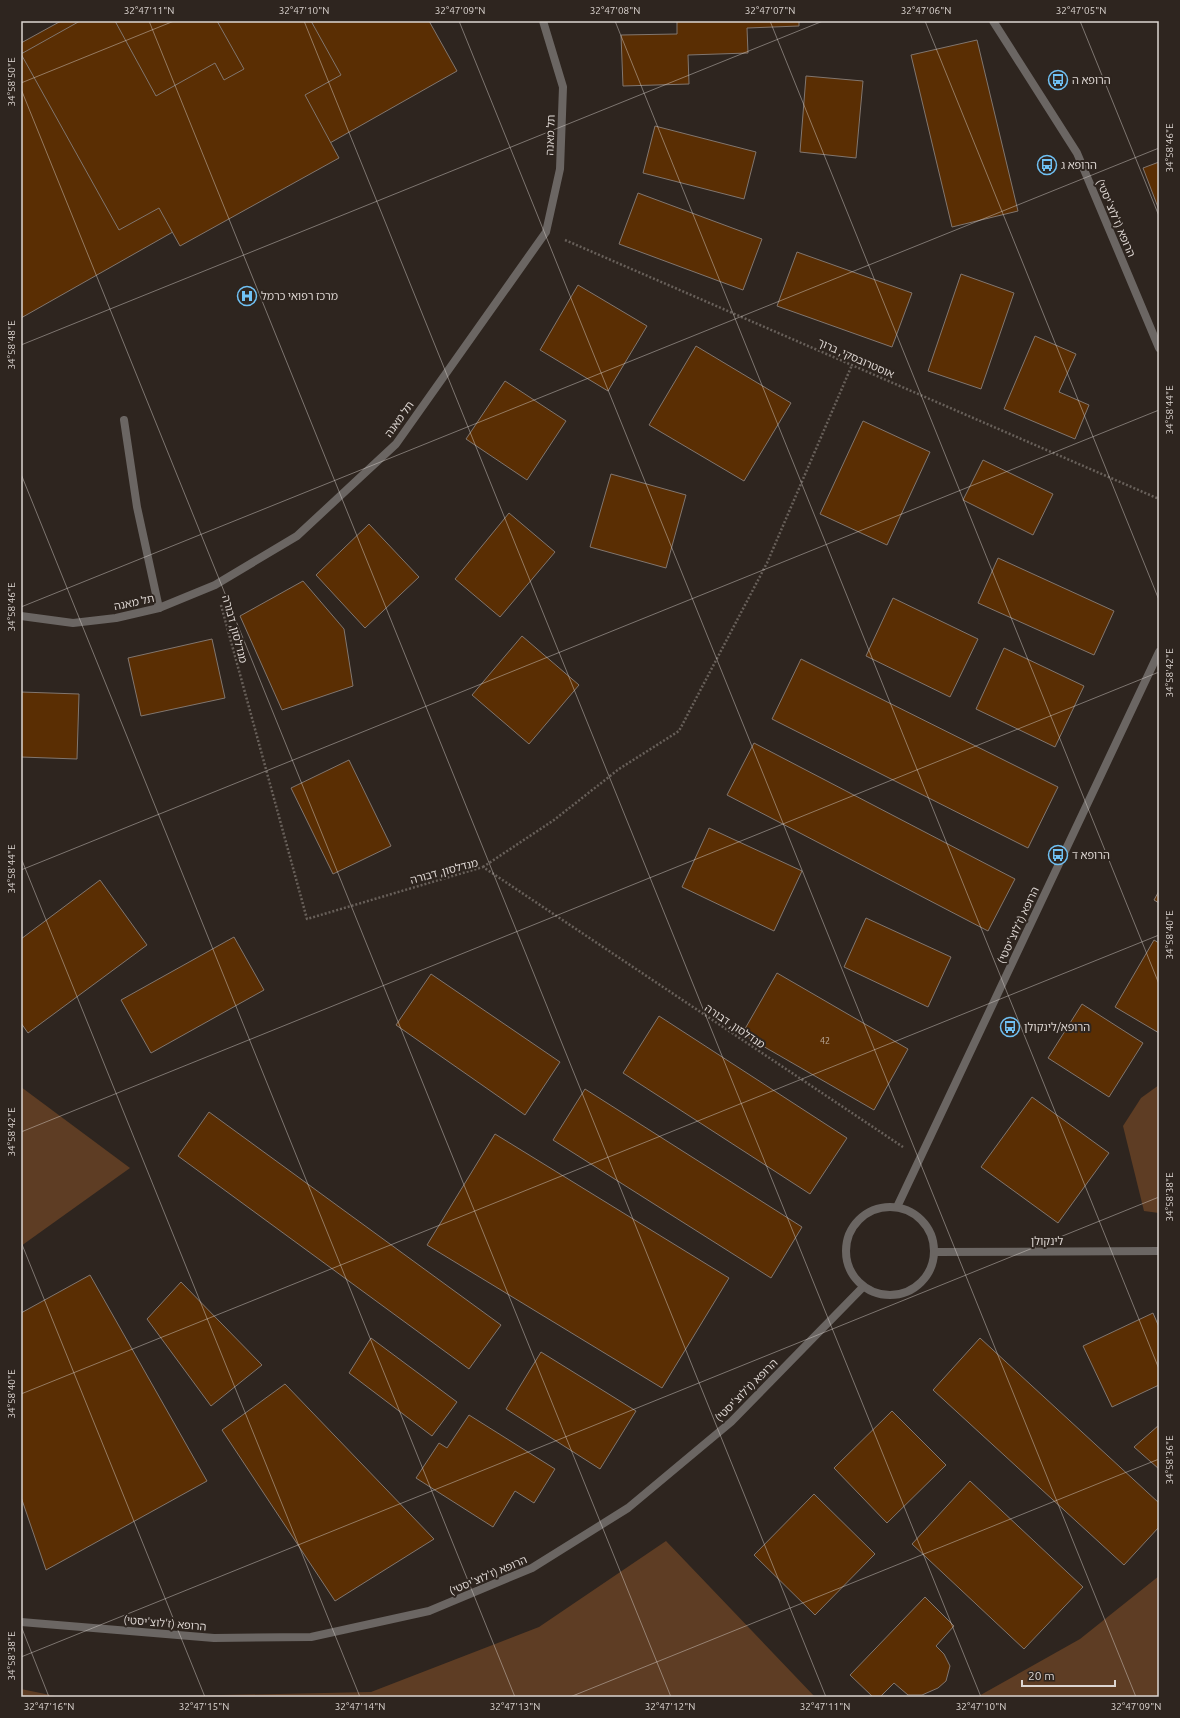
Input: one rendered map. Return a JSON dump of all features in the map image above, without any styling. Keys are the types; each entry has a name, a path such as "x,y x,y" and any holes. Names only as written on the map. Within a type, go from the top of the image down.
{"street":[{"name":"תל מאנה","path":"21,616 73,623 116,618 159,608 215,585 296,536 396,444 546,232 560,169 563,87 543,21"},
{"name":"הרופא (ז'לוצ'יסטי)","path":"993,21 1077,153 1159,348"},
{"path":"124,420 137,507 159,608"},
{"name":"הרופא (ז'לוצ'יסטי)","path":"897,1207 1159,652"},
{"path":"881,1207 897,1207 913,1213 924,1223 932,1237 935,1252 932,1268 924,1281 912,1291 897,1296 877,1294 863,1287 852,1276 846,1261 845,1246 850,1230 855,1223 867,1213 881,1207"},
{"name":"לינקולן","path":"935,1252 1159,1251"},
{"name":"הרופא (ז'לוצ'יסטי)","path":"21,1622 214,1638 304,1637 430,1611 532,1568 628,1508 730,1422 863,1287"}],"path":[{"name":"אוסטרובסקי, ברוך","path":"546,232 1159,499"},
{"path":"483,867 554,820 618,769 679,731 767,563 852,365"},
{"name":"מנדלסון, דבורה","path":"215,585 308,919 483,867 920,1159"}],"shaded area":[{"path":"1159,1085 1159,1213 1144,1211 1123,1126 1141,1098"},
{"path":"21,1087 130,1168 21,1246"},
{"path":"666,1541 815,1697 125,1697 371,1692 539,1627"},
{"path":"1159,1576 1159,1697 977,1697 1080,1639"},
{"path":"21,1689 60,1697 21,1697"}],"building":[{"path":"61,21 429,21 457,71 21,318 21,43"},
{"path":"80,21 115,21 156,96 215,63 224,80 244,69 217,21 311,21 341,75 305,95 339,158 180,246 159,208 119,230 21,54"},
{"path":"677,21 799,21 799,26 747,28 748,53 688,55 689,84 623,86 621,35 677,34"},
{"path":"977,40 1018,211 952,227 911,55"},
{"path":"806,76 863,81 856,158 800,152"},
{"path":"655,126 756,152 744,199 643,173"},
{"path":"1159,162 1159,210 1143,168"},
{"path":"638,193 762,239 743,290 619,244"},
{"path":"797,252 912,293 892,347 777,306"},
{"path":"961,274 1014,293 981,389 928,371"},
{"path":"578,285 647,326 608,391 540,350"},
{"path":"1035,336 1076,354 1059,392 1089,405 1075,439 1004,409"},
{"path":"696,346 791,403 744,481 649,425"},
{"path":"505,381 566,421 527,480 466,439"},
{"path":"863,421 930,452 887,545 820,514"},
{"path":"983,460 1053,494 1033,535 963,500"},
{"path":"611,474 686,495 666,568 590,547"},
{"path":"509,513 555,552 500,617 455,579"},
{"path":"369,524 419,577 365,628 316,575"},
{"path":"998,558 1114,611 1094,655 978,603"},
{"path":"303,581 344,629 353,686 282,710 240,616"},
{"path":"893,598 978,639 950,697 866,656"},
{"path":"522,636 579,685 529,744 472,695"},
{"path":"212,639 225,698 141,716 128,658"},
{"path":"1004,648 1084,686 1055,747 976,709"},
{"path":"801,659 1058,787 1028,848 772,719"},
{"path":"21,692 79,694 77,759 21,757"},
{"path":"754,743 1015,879 988,931 727,795"},
{"path":"349,760 391,846 333,874 291,788"},
{"path":"709,828 802,871 774,931 682,887"},
{"path":"100,880 147,945 28,1033 21,1023 21,939"},
{"path":"1159,891 1159,903 1154,900"},
{"path":"866,918 951,957 928,1007 844,967"},
{"path":"234,937 264,990 151,1053 121,1000"},
{"path":"1154,940 1159,943 1159,1033 1115,1007"},
{"path":"777,973 908,1049 874,1110 742,1034"},
{"path":"431,974 560,1062 525,1115 396,1025"},
{"path":"1082,1004 1143,1043 1109,1097 1048,1058"},
{"path":"659,1016 847,1138 810,1194 623,1073"},
{"path":"585,1089 802,1227 771,1278 553,1140"},
{"path":"1032,1097 1109,1153 1058,1223 981,1167"},
{"path":"209,1112 501,1325 469,1369 178,1156"},
{"path":"495,1134 729,1278 662,1388 427,1245"},
{"path":"90,1275 207,1481 46,1570 21,1497 21,1313"},
{"path":"181,1282 262,1365 211,1406 147,1319"},
{"path":"1153,1313 1159,1327 1159,1385 1112,1407 1083,1346"},
{"path":"371,1338 457,1402 432,1436 349,1373"},
{"path":"980,1338 1159,1503 1159,1527 1124,1565 933,1390"},
{"path":"541,1352 636,1411 600,1469 506,1409"},
{"path":"285,1384 434,1539 335,1601 222,1430"},
{"path":"892,1411 946,1465 887,1523 834,1468"},
{"path":"469,1415 555,1469 534,1503 515,1491 493,1527 416,1478 439,1443 447,1448"},
{"path":"1159,1425 1159,1469 1134,1447"},
{"path":"970,1481 1083,1587 1024,1649 912,1544"},
{"path":"814,1494 875,1554 815,1615 754,1555"},
{"path":"925,1597 954,1626 936,1646 944,1654 950,1666 946,1681 938,1688 922,1695 908,1695 894,1683 880,1697 873,1697 850,1675"}],"place":[{"name":"הרופא ה","path":"1058,80"},
{"name":"הרופא ג","path":"1047,165"},
{"name":"מרכז רפואי כרמל","path":"247,296"},
{"name":"הרופא ד","path":"1058,855"},
{"name":"הרופא/לינקולן","path":"1010,1027"}]}
